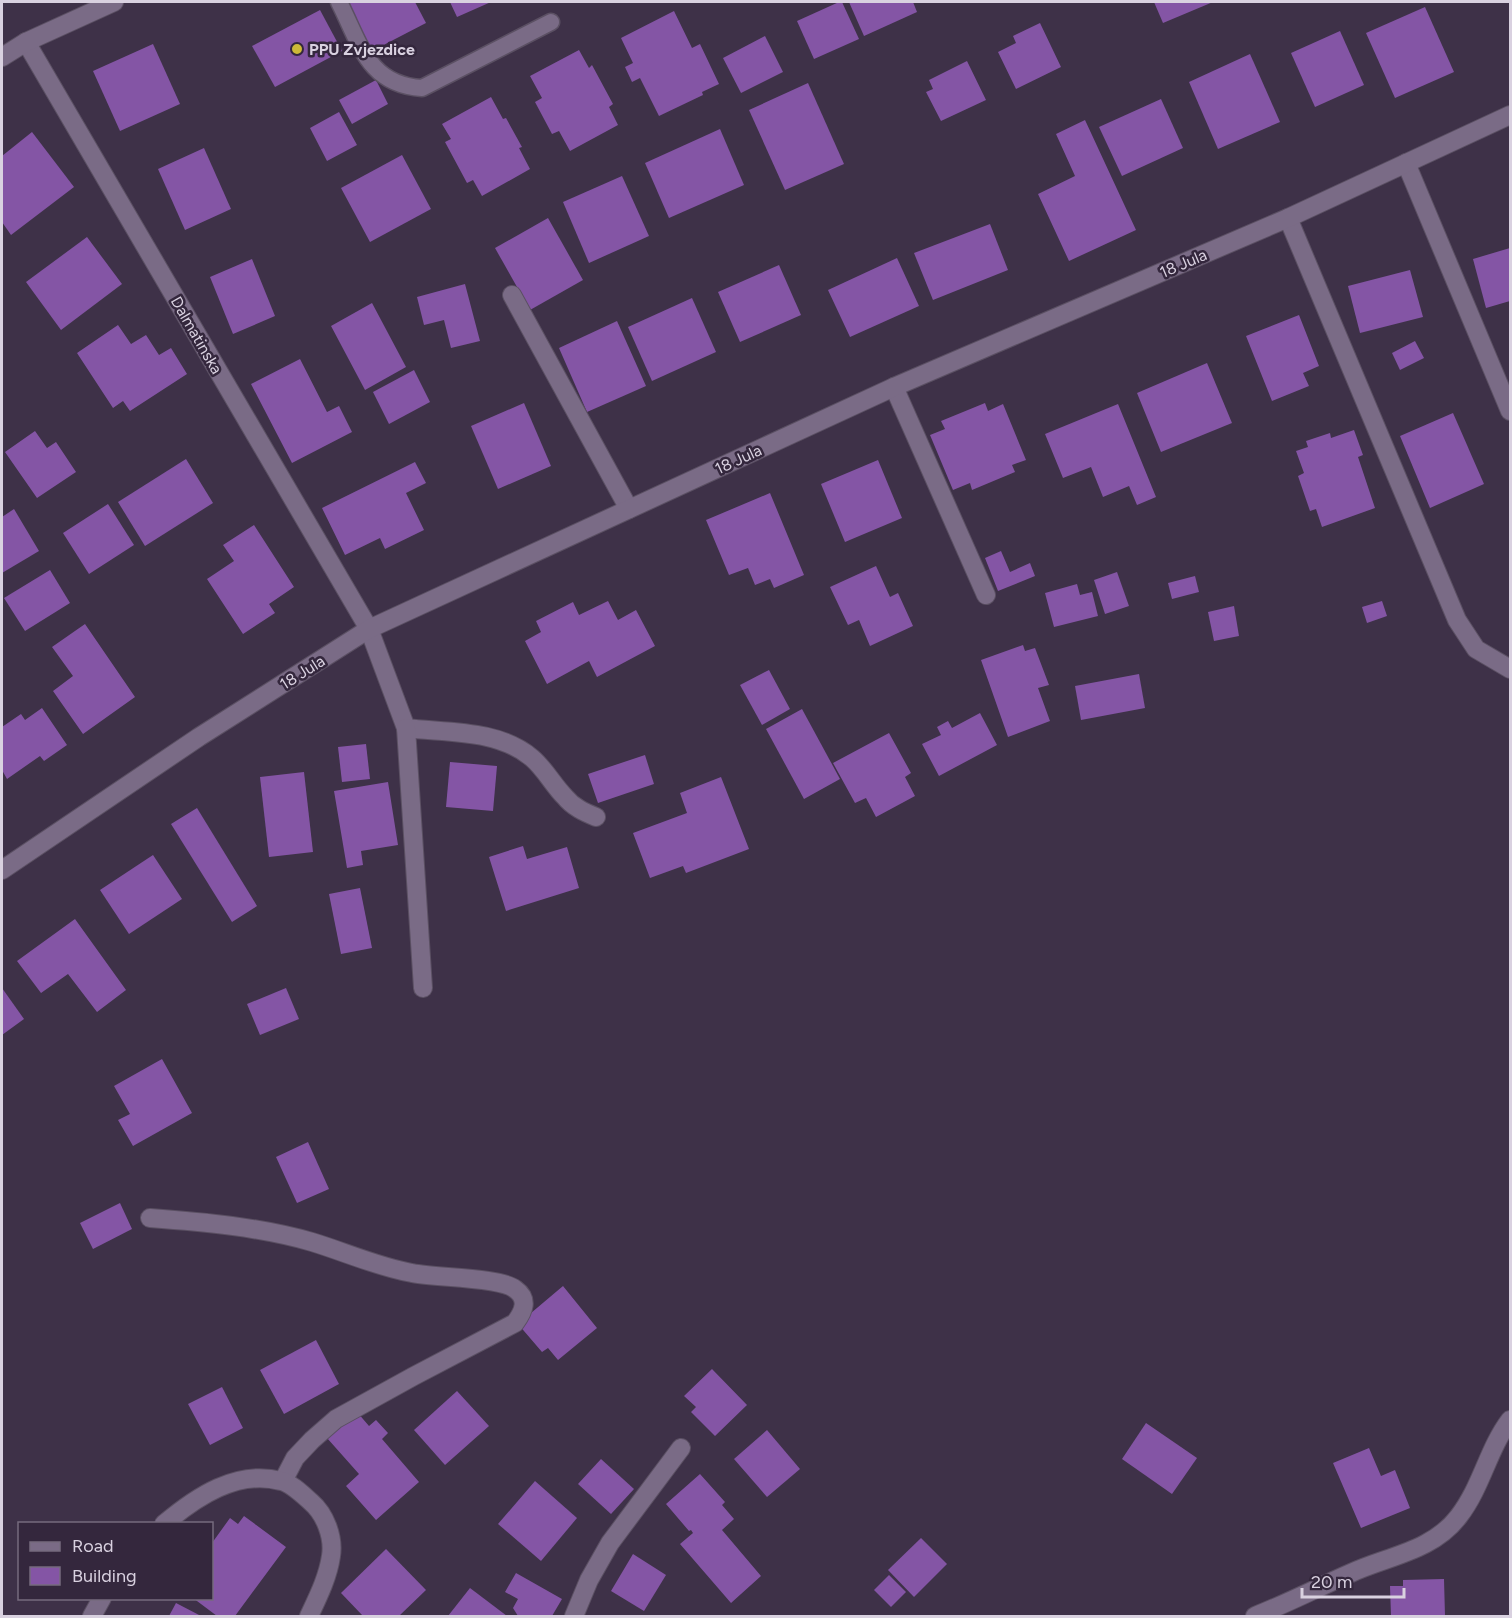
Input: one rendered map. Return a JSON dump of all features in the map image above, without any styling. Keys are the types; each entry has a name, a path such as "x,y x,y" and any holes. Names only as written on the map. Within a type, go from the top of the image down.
{"street":[{"path":"2,57 26,42 114,2"},
{"name":"Dalmatinska","path":"26,42 369,629 406,728 423,988"},
{"name":"18 Jula","path":"2,870 199,737 369,629 894,387 1288,218 1510,115"},
{"path":"1406,163 1510,411"},
{"path":"1288,218 1456,620 1476,649 1510,669"},
{"path":"512,295 629,509"},
{"path":"894,387 986,595"},
{"path":"406,728 482,736 506,743 531,757 551,778 564,797 580,810 596,818"},
{"path":"150,1218 241,1228 310,1242 410,1273 499,1282 513,1287 521,1294 525,1302 523,1313 515,1323 336,1419 295,1458 283,1481"},
{"path":"1255,1617 1353,1572 1416,1550 1440,1535 1458,1518 1475,1492 1498,1437 1510,1419"},
{"path":"574,1617 589,1580 610,1543 681,1448"},
{"path":"166,1522 187,1504 228,1483 259,1478 283,1481 319,1509 329,1530 332,1555 322,1590 309,1617"},
{"path":"92,1617 101,1600"}],"lane":[{"path":"339,2 372,65 394,83 408,87 422,88 551,22"}],"building":[{"path":"347,2 415,2 426,23 372,51"},
{"path":"450,2 491,2 457,17"},
{"path":"842,2 859,39 814,59 797,21"},
{"path":"849,2 913,2 917,12 864,36"},
{"path":"1154,2 1213,2 1163,23"},
{"path":"1425,7 1454,72 1395,98 1366,33"},
{"name":"PPU Zvjezdice","path":"320,10 342,51 275,87 252,46"},
{"path":"674,11 692,48 700,44 719,84 702,92 703,95 659,116 640,78 632,82 625,67 633,63 621,38"},
{"path":"1040,23 1061,67 1016,89 998,52 1016,43 1013,36"},
{"path":"1340,31 1364,85 1315,107 1291,53"},
{"path":"765,36 783,72 741,93 723,58"},
{"path":"153,44 180,104 120,131 93,71"},
{"path":"579,50 589,68 592,65 613,104 609,107 618,125 570,151 559,131 552,134 535,102 542,98 530,76"},
{"path":"1250,54 1280,122 1218,149 1189,82"},
{"path":"967,61 986,100 941,121 926,92 933,89 929,80"},
{"path":"376,80 388,104 352,124 339,100"},
{"path":"808,83 844,164 785,190 749,110"},
{"path":"491,97 522,147 519,148 530,169 482,196 473,180 467,183 445,142 451,139 442,124"},
{"path":"1161,99 1183,148 1122,176 1099,127"},
{"path":"339,112 357,145 327,161 310,128"},
{"path":"1085,120 1136,230 1069,261 1038,194 1075,176 1056,134"},
{"path":"720,129 744,185 669,218 645,163"},
{"path":"32,132 74,187 11,235 2,222 2,156"},
{"path":"204,148 231,209 185,230 158,169"},
{"path":"402,155 431,209 370,242 341,188"},
{"path":"622,176 649,236 589,263 563,202"},
{"path":"548,218 583,280 530,310 495,248"},
{"path":"990,224 1008,270 933,300 914,253"},
{"path":"87,237 122,284 61,330 26,282"},
{"path":"1510,248 1510,301 1486,308 1473,259"},
{"path":"897,258 919,306 850,337 828,290"},
{"path":"252,259 275,316 233,334 210,277"},
{"path":"779,265 801,315 740,342 718,292"},
{"path":"1410,270 1423,317 1360,333 1348,286"},
{"path":"465,284 480,341 451,348 444,320 424,325 417,297"},
{"path":"692,298 716,352 652,381 628,327"},
{"path":"372,303 406,367 365,390 331,326"},
{"path":"1299,315 1319,366 1303,373 1309,386 1272,401 1246,336"},
{"path":"617,321 646,386 587,412 559,348"},
{"path":"118,325 131,344 146,335 159,355 171,348 187,374 130,411 123,401 113,408 77,353"},
{"path":"1415,341 1424,358 1400,370 1392,353"},
{"path":"300,359 327,412 339,406 352,432 292,463 251,384"},
{"path":"1207,363 1232,423 1161,452 1137,393"},
{"path":"414,370 430,402 389,424 373,392"},
{"path":"524,403 551,466 498,489 471,426"},
{"path":"985,403 988,411 1003,404 1026,460 1012,465 1015,472 972,490 970,483 953,490 930,435 945,429 941,421"},
{"path":"1118,404 1156,497 1137,505 1129,486 1103,497 1091,467 1063,478 1045,434"},
{"path":"1453,413 1484,484 1430,508 1400,436"},
{"path":"1354,430 1363,455 1358,457 1375,508 1322,527 1316,509 1310,511 1298,476 1304,473 1296,451 1308,447 1306,441 1330,433 1331,438"},
{"path":"35,431 47,448 56,442 76,472 37,498 5,452"},
{"path":"186,459 213,503 145,546 118,502"},
{"path":"878,460 902,518 845,542 821,484"},
{"path":"415,462 426,483 406,493 424,530 385,549 380,538 345,555 322,508"},
{"path":"770,493 804,575 774,588 770,579 755,585 748,568 729,575 706,520"},
{"path":"108,504 134,545 89,574 63,533"},
{"path":"14,509 39,551 2,573 2,517"},
{"path":"254,525 294,587 269,604 275,613 243,634 207,579 234,561 223,545"},
{"path":"1001,551 1010,572 1030,563 1035,576 998,591 985,558"},
{"path":"876,566 890,597 898,593 913,626 870,646 859,620 848,625 830,587"},
{"path":"50,570 70,603 25,631 4,598"},
{"path":"1117,572 1129,606 1105,614 1094,580"},
{"path":"1195,576 1199,592 1172,599 1168,583"},
{"path":"1077,584 1080,595 1092,592 1098,616 1054,627 1045,593"},
{"path":"608,601 618,620 636,610 655,646 597,677 589,661 547,684 525,641 541,632 536,621 573,602 579,615"},
{"path":"1382,601 1387,616 1367,623 1362,607"},
{"path":"1234,606 1239,636 1214,641 1208,612"},
{"path":"85,624 135,697 83,734 53,691 73,676 52,647"},
{"path":"1023,645 1025,651 1035,648 1049,685 1038,688 1050,721 1008,737 981,660"},
{"path":"769,670 790,709 762,725 740,685"},
{"path":"1139,674 1145,708 1081,720 1075,686"},
{"path":"42,708 67,745 44,761 40,756 7,779 2,770 2,727 21,714 25,720"},
{"path":"802,709 840,779 804,799 766,729"},
{"path":"980,713 997,745 939,776 922,744 941,735 937,727 948,721 952,728"},
{"path":"889,733 911,773 905,777 915,796 876,817 866,798 855,803 833,763"},
{"path":"366,744 370,779 342,782 338,747"},
{"path":"645,755 654,784 598,803 588,774"},
{"path":"450,762 497,766 493,811 446,807"},
{"path":"304,772 313,852 269,857 260,777"},
{"path":"721,777 749,849 686,873 683,866 650,878 633,833 687,813 680,793"},
{"path":"388,782 398,845 361,851 363,865 347,868 334,791"},
{"path":"197,808 257,906 232,922 171,824"},
{"path":"523,846 527,859 567,847 579,888 506,911 489,857"},
{"path":"153,855 182,899 129,934 100,890"},
{"path":"360,888 372,948 341,954 329,894"},
{"path":"75,919 126,990 97,1012 68,974 41,993 17,961"},
{"path":"2,988 24,1019 2,1035"},
{"path":"286,988 299,1019 260,1035 247,1004"},
{"path":"162,1059 192,1113 133,1146 118,1120 130,1114 114,1086"},
{"path":"308,1142 329,1189 297,1203 276,1157"},
{"path":"120,1203 132,1229 93,1249 80,1223"},
{"path":"563,1286 597,1328 558,1360 548,1348 542,1352 518,1324"},
{"path":"316,1340 339,1384 284,1414 260,1370"},
{"path":"712,1369 747,1405 715,1436 691,1412 696,1407 684,1396"},
{"path":"222,1387 243,1428 210,1445 188,1404"},
{"path":"457,1391 489,1426 445,1465 414,1430"},
{"path":"357,1412 369,1426 376,1420 388,1433 382,1439 419,1482 376,1520 346,1486 359,1474 327,1438"},
{"path":"1146,1423 1197,1458 1172,1494 1122,1459"},
{"path":"767,1430 800,1469 767,1497 734,1459"},
{"path":"1369,1448 1381,1476 1395,1470 1410,1508 1361,1528 1333,1463"},
{"path":"601,1459 634,1489 611,1514 578,1484"},
{"path":"700,1474 725,1502 722,1505 734,1519 722,1530 761,1576 731,1603 680,1544 693,1533 666,1504"},
{"path":"535,1481 577,1518 541,1561 498,1524"},
{"path":"244,1516 286,1547 235,1616 217,1616 196,1600 213,1600 213,1542 230,1518 238,1524"},
{"path":"921,1538 947,1564 914,1597 888,1570"},
{"path":"386,1549 426,1590 399,1616 363,1616 341,1593"},
{"path":"633,1554 666,1575 644,1611 611,1591"},
{"path":"516,1573 562,1599 552,1616 518,1616 513,1608 518,1599 505,1592"},
{"path":"889,1575 906,1592 891,1607 874,1590"},
{"path":"1444,1579 1445,1616 1391,1616 1390,1586 1403,1586 1403,1580"},
{"path":"470,1588 507,1616 448,1616"},
{"path":"176,1603 201,1616 169,1616"}],"place":[{"name":"PPU Zvjezdice","path":"297,49"}]}
